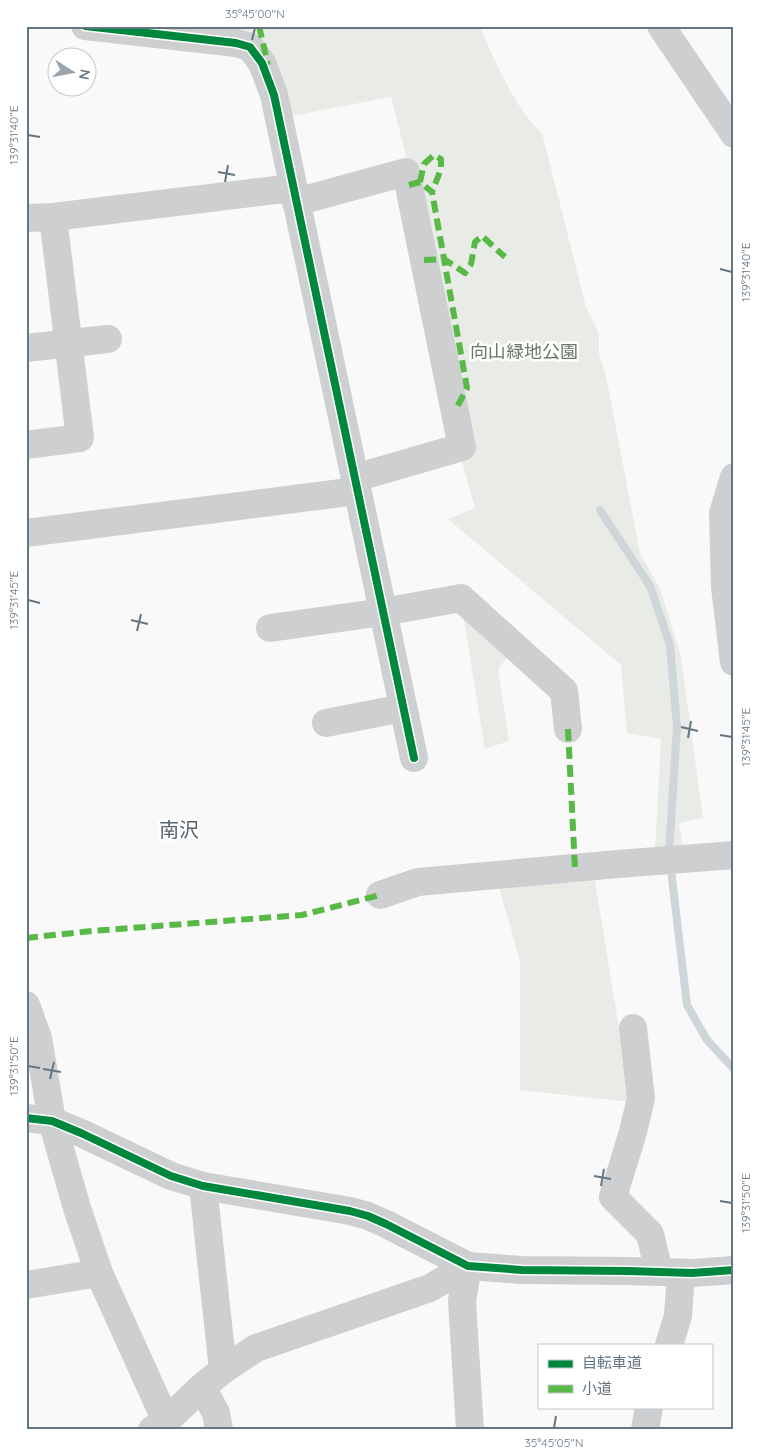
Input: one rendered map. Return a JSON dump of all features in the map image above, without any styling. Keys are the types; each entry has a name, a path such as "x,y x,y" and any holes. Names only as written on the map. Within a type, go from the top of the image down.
{"street":[{"path":"85,26 212,40 250,47 262,63 274,95 414,758"},
{"path":"661,26 734,134"},
{"path":"26,218 295,195 406,172 462,447 356,485 26,533"},
{"path":"26,445 80,438 53,217"},
{"path":"26,348 108,339"},
{"path":"734,477 723,513 725,588 734,662"},
{"path":"270,628 383,612 461,598 564,691 568,729"},
{"path":"326,723 403,708"},
{"path":"380,895 418,882 734,855"},
{"path":"26,1005 38,1038 39,1119 77,1208 159,1425 223,1370 256,1348 430,1288 468,1266"},
{"path":"633,1028 640,1098 633,1132 613,1197 650,1234 670,1273 678,1316 669,1344"},
{"path":"39,1119 81,1133 171,1176 203,1186 350,1211 368,1216 468,1266 522,1270 670,1273 734,1270"},
{"path":"203,1186 223,1370"},
{"path":"468,1266 462,1301 470,1430"},
{"path":"26,1285 100,1273"},
{"path":"202,1387 216,1413 219,1430"},
{"path":"645,1430 649,1408"}],"green space":[{"name":"向山緑地公園","path":"209,26 479,26 514,97 522,110 542,133 586,307 599,334 599,353 606,376 640,553 661,591 681,657 703,818 679,823 683,848 655,850 661,739 627,733 621,665 448,519 475,508 460,454 419,205 391,97 291,116 260,42"},
{"path":"461,603 513,650 498,669 509,741 485,749"},
{"path":"593,869 631,1102 520,1090 520,961 497,880"}],"waterway":[{"path":"600,510 650,586 670,645 677,727 669,853 687,1005 707,1040 734,1069"}],"marked path":[{"path":"259,26 268,65"},
{"path":"420,182 424,164 434,155 441,159 441,169 432,192"},
{"path":"409,185 420,182 432,192 467,388 455,411"},
{"path":"424,260 444,259 465,273 471,264 475,242 482,236 505,257"},
{"path":"568,729 575,868"},
{"path":"26,938 302,915 380,895"}],"cycle path":[{"path":"85,26 236,43 250,47 262,63 274,95 414,758"},
{"path":"26,1118 52,1121 171,1176 203,1186 350,1211 368,1216 468,1266 522,1270 692,1273 734,1270"}],"district":[{"name":"南沢","path":"179,830"}]}
